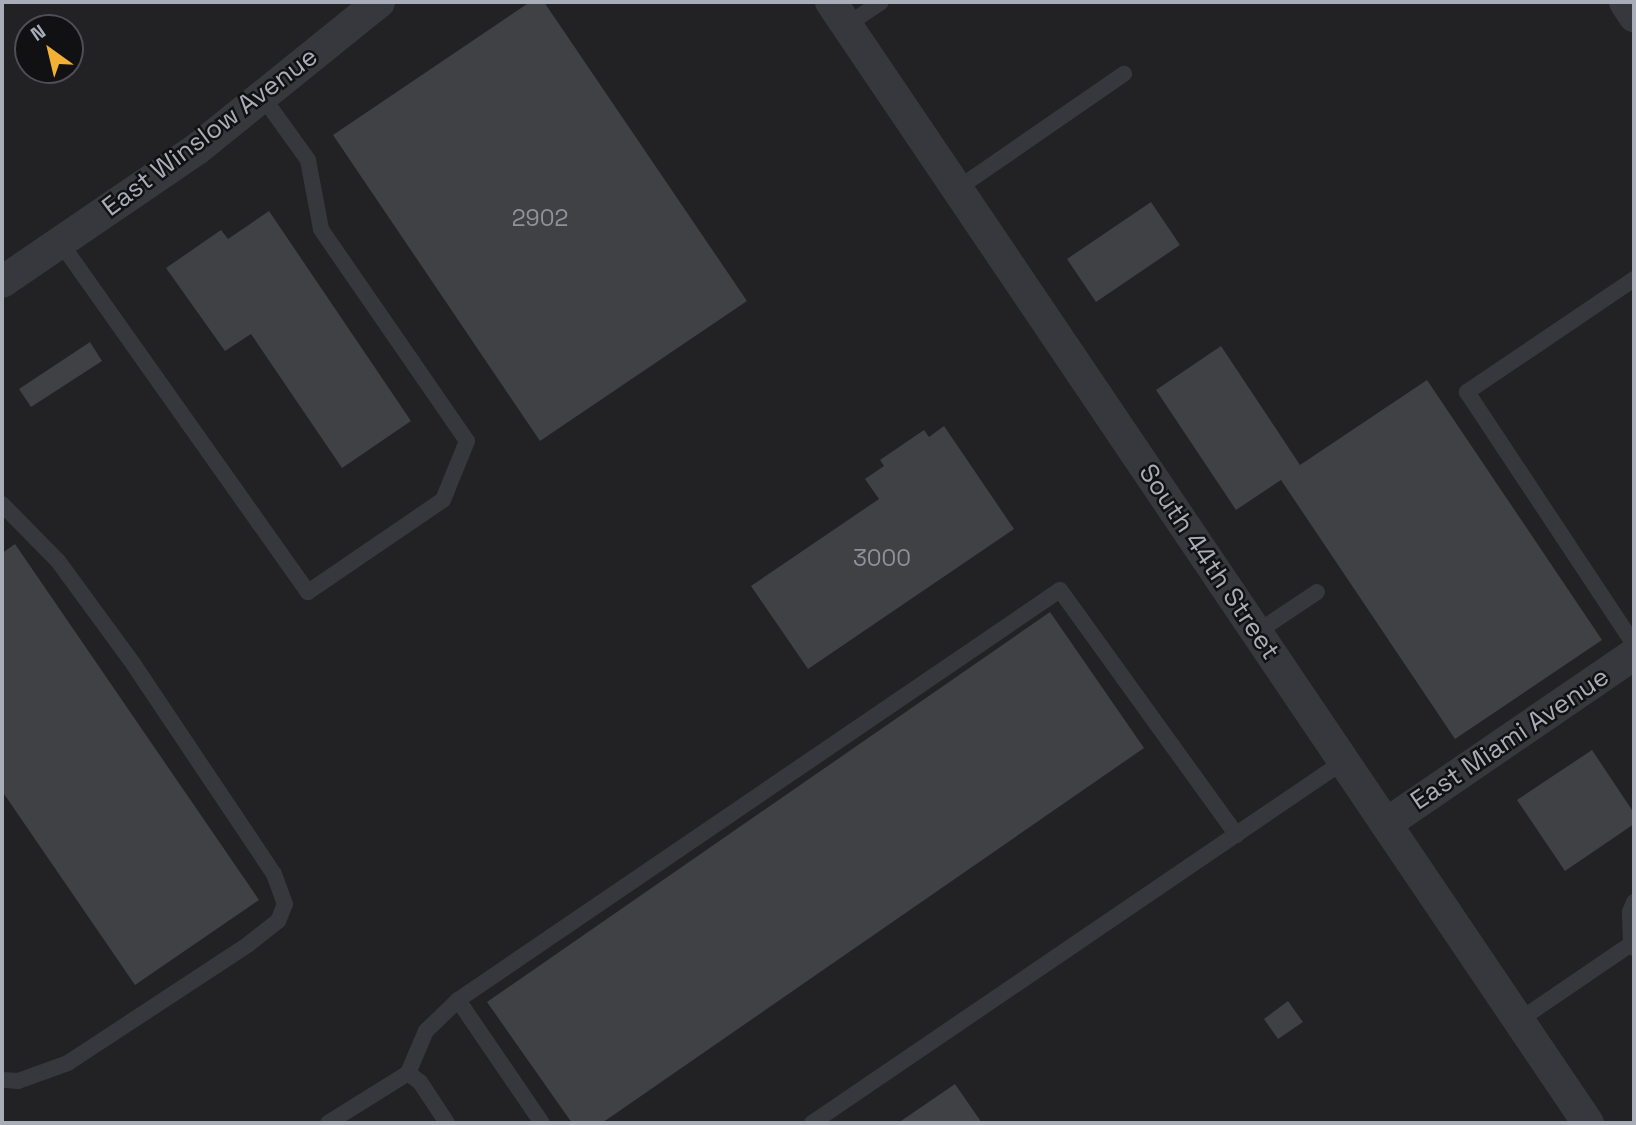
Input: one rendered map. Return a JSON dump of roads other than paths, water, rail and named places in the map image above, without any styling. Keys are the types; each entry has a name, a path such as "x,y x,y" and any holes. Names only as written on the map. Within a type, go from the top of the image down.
{"street":[{"name":"East Winslow Avenue","path":"2,282 197,149 379,2"},
{"path":"1625,2 1634,16"},
{"name":"South 44th Street","path":"839,13 1588,1123"},
{"name":"East Miami Avenue","path":"1386,824 1634,654"}],"lane":[{"path":"839,13 881,2"},
{"path":"957,189 1124,74"},
{"path":"60,242 308,592 443,500 467,441 321,229 308,160 262,96"},
{"path":"1634,279 1468,392 1634,644"},
{"path":"2,504 58,561 126,655 274,874 285,904 278,921 249,944 68,1063 18,1081 2,1080"},
{"path":"328,1123 408,1073 426,1031 458,1000 1060,590 1237,835"},
{"path":"1257,632 1317,592"},
{"path":"812,1123 1344,761"},
{"path":"1518,1021 1633,946 1630,912 1634,902"},
{"path":"458,1000 542,1123"},
{"path":"408,1073 420,1082 447,1123"}]}
